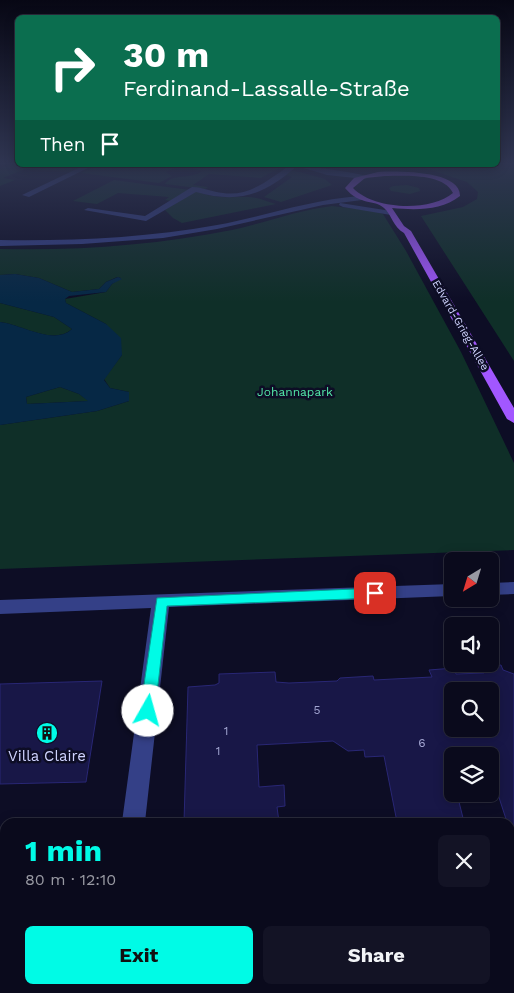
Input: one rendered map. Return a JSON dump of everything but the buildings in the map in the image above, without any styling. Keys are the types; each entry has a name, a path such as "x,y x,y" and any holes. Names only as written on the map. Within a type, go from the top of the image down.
{"main road":[{"name":"Edvard-Grieg-Allee","path":"389,209 401,228 407,223 514,419"},
{"path":"407,209 405,211 407,223"}],"street":[{"path":"88,210 146,219 162,209"},
{"path":"0,243 55,243 157,236 248,221 292,209"},
{"path":"371,209 391,213"},
{"path":"499,589 514,588"},
{"path":"0,607 444,590"},
{"path":"134,818 161,601"}],"green space":[{"path":"166,209 250,209 182,223"},
{"name":"Johannapark","path":"311,209 359,209 383,214 406,251 461,352 514,463 514,550 0,569 0,425 97,411 129,401 129,392 110,388 104,379 122,355 106,324 66,303 65,299 106,292 112,284 121,278 117,277 106,282 99,289 72,292 39,278 15,274 0,275 0,249 116,246 175,240 232,230"},
{"path":"452,209 514,209 514,361 421,216"},
{"path":"0,303 54,317 72,329 64,334 46,335 0,322"},
{"path":"60,387 79,394 89,401 27,404 26,397"}],"water":[{"path":"15,274 39,278 72,292 99,289 106,282 118,277 122,279 112,284 106,292 69,296 65,299 66,303 106,324 121,338 122,355 104,380 110,388 129,392 129,401 97,411 0,425 0,322 47,335 65,334 72,329 54,317 0,303 0,275","holes":["60,387 79,394 88,401 27,404 26,397"]}],"place":[{"name":"Villa Claire","path":"47,733"}],"route":[{"path":"148,711 161,601 375,593"}]}
